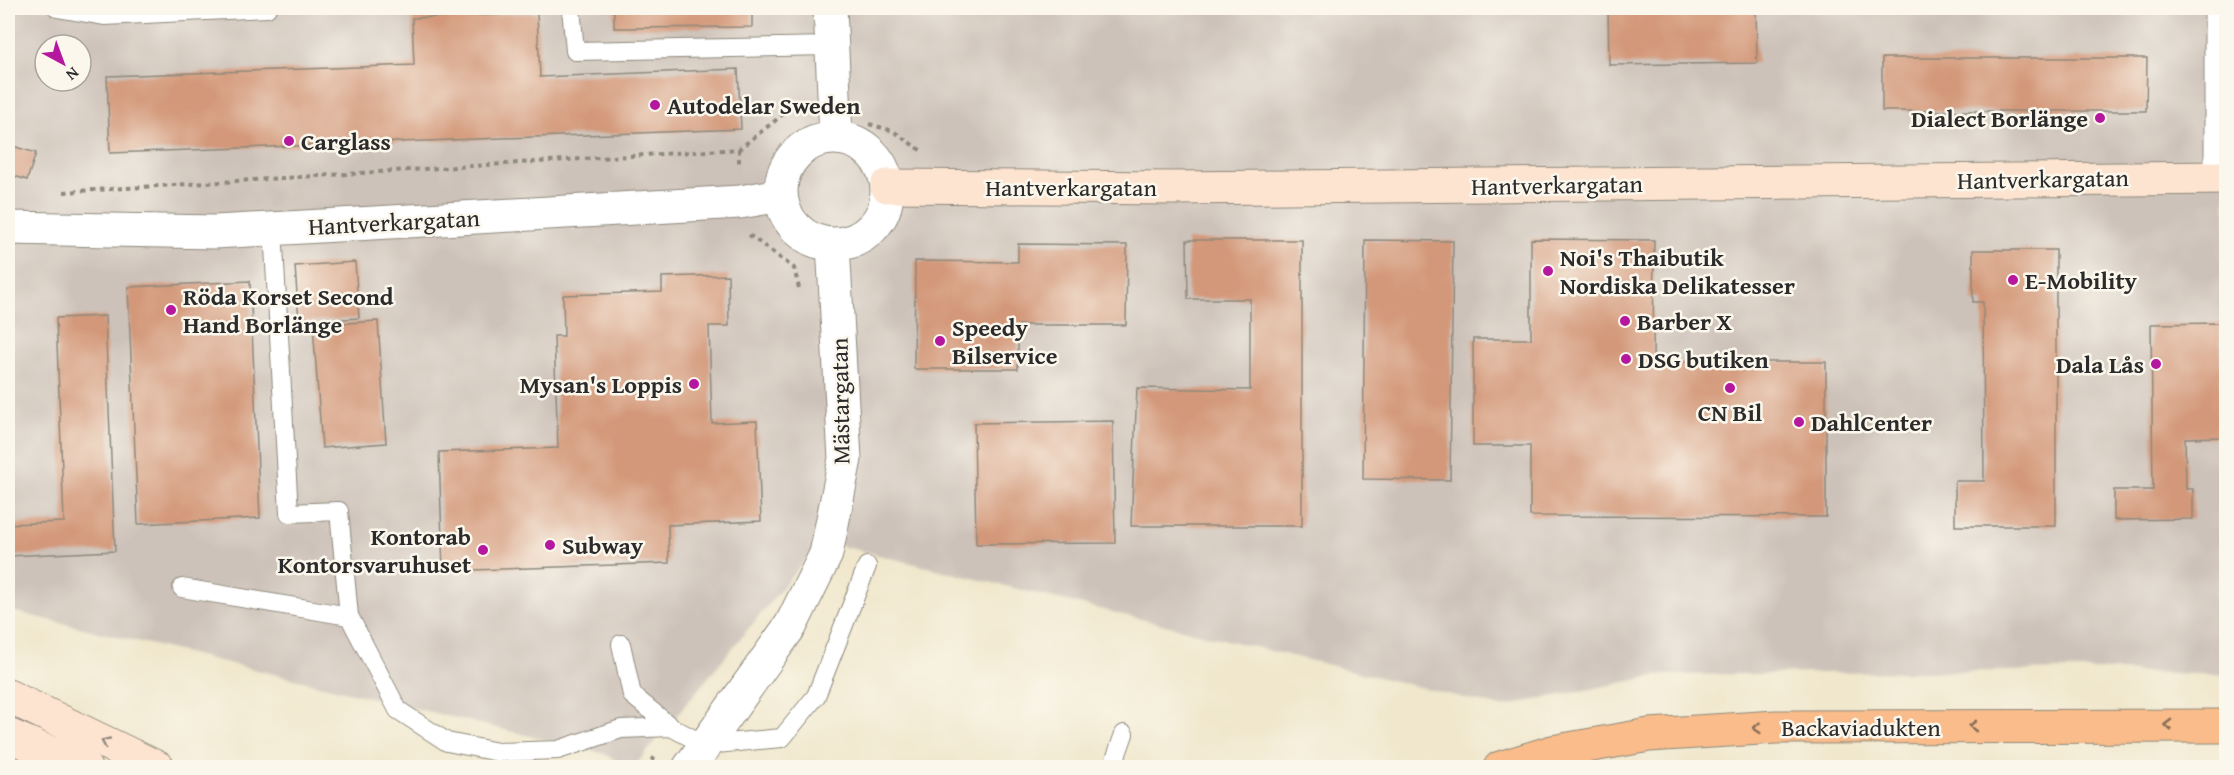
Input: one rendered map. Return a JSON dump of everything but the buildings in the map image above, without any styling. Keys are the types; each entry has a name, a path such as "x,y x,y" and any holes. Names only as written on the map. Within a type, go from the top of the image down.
{"highway":[{"name":"Backaviadukten","path":"1500,768 1552,752 1649,735 1776,727 2226,726"}],"street":[{"path":"830,8 835,125 851,140 871,152 884,171 887,186 886,204 879,220 867,233 851,242 833,244 818,242 803,235 792,224 784,210 780,195 782,177 789,160 802,147 818,139 835,125"},
{"path":"2221,8 2224,177"},
{"name":"Hantverkargatan","path":"887,186 1185,188 2224,177"},
{"name":"Hantverkargatan","path":"8,228 215,232 740,202 780,195"},
{"name":"Mästargatan","path":"697,756 791,626 826,554 845,459 833,244"},
{"path":"8,696 158,768"},
{"path":"8,735 85,768"}],"lane":[{"path":"57,8 104,16 164,10 267,8"},
{"path":"571,8 575,51 830,46"},
{"path":"273,229 289,513 339,511 349,616 398,710 447,742 498,752 558,750 621,729 671,727"},
{"path":"621,644 632,695 671,727 697,756 783,738 816,696 867,566"},
{"path":"182,588 349,616"},
{"path":"1112,768 1124,734"}],"path":[{"path":"57,193 739,149 790,109 835,125 893,131 931,158"},
{"path":"739,149 740,202 744,232 794,268 800,291"}],"shaded area":[{"path":"8,8 2226,8 2226,675 2089,670 1660,675 1501,707 821,541 634,767 627,768 605,754 8,610"}],"place":[{"name":"Autodelar Sweden","path":"655,105"},
{"name":"Dialect Borlänge","path":"2100,118"},
{"name":"Carglass","path":"289,141"},
{"name":"Noi's Thaibutik Nordiska Delikatesser","path":"1548,271"},
{"name":"E-Mobility","path":"2013,280"},
{"name":"Röda Korset Second Hand Borlänge","path":"171,310"},
{"name":"Barber X","path":"1625,321"},
{"name":"Speedy Bilservice","path":"940,341"},
{"name":"DSG butiken","path":"1626,359"},
{"name":"Dala Lås","path":"2156,364"},
{"name":"Mysan's Loppis","path":"694,384"},
{"name":"CN Bil","path":"1730,388"},
{"name":"DahlCenter","path":"1799,422"},
{"name":"Subway","path":"550,545"},
{"name":"Kontorab Kontorsvaruhuset","path":"483,550"}]}
